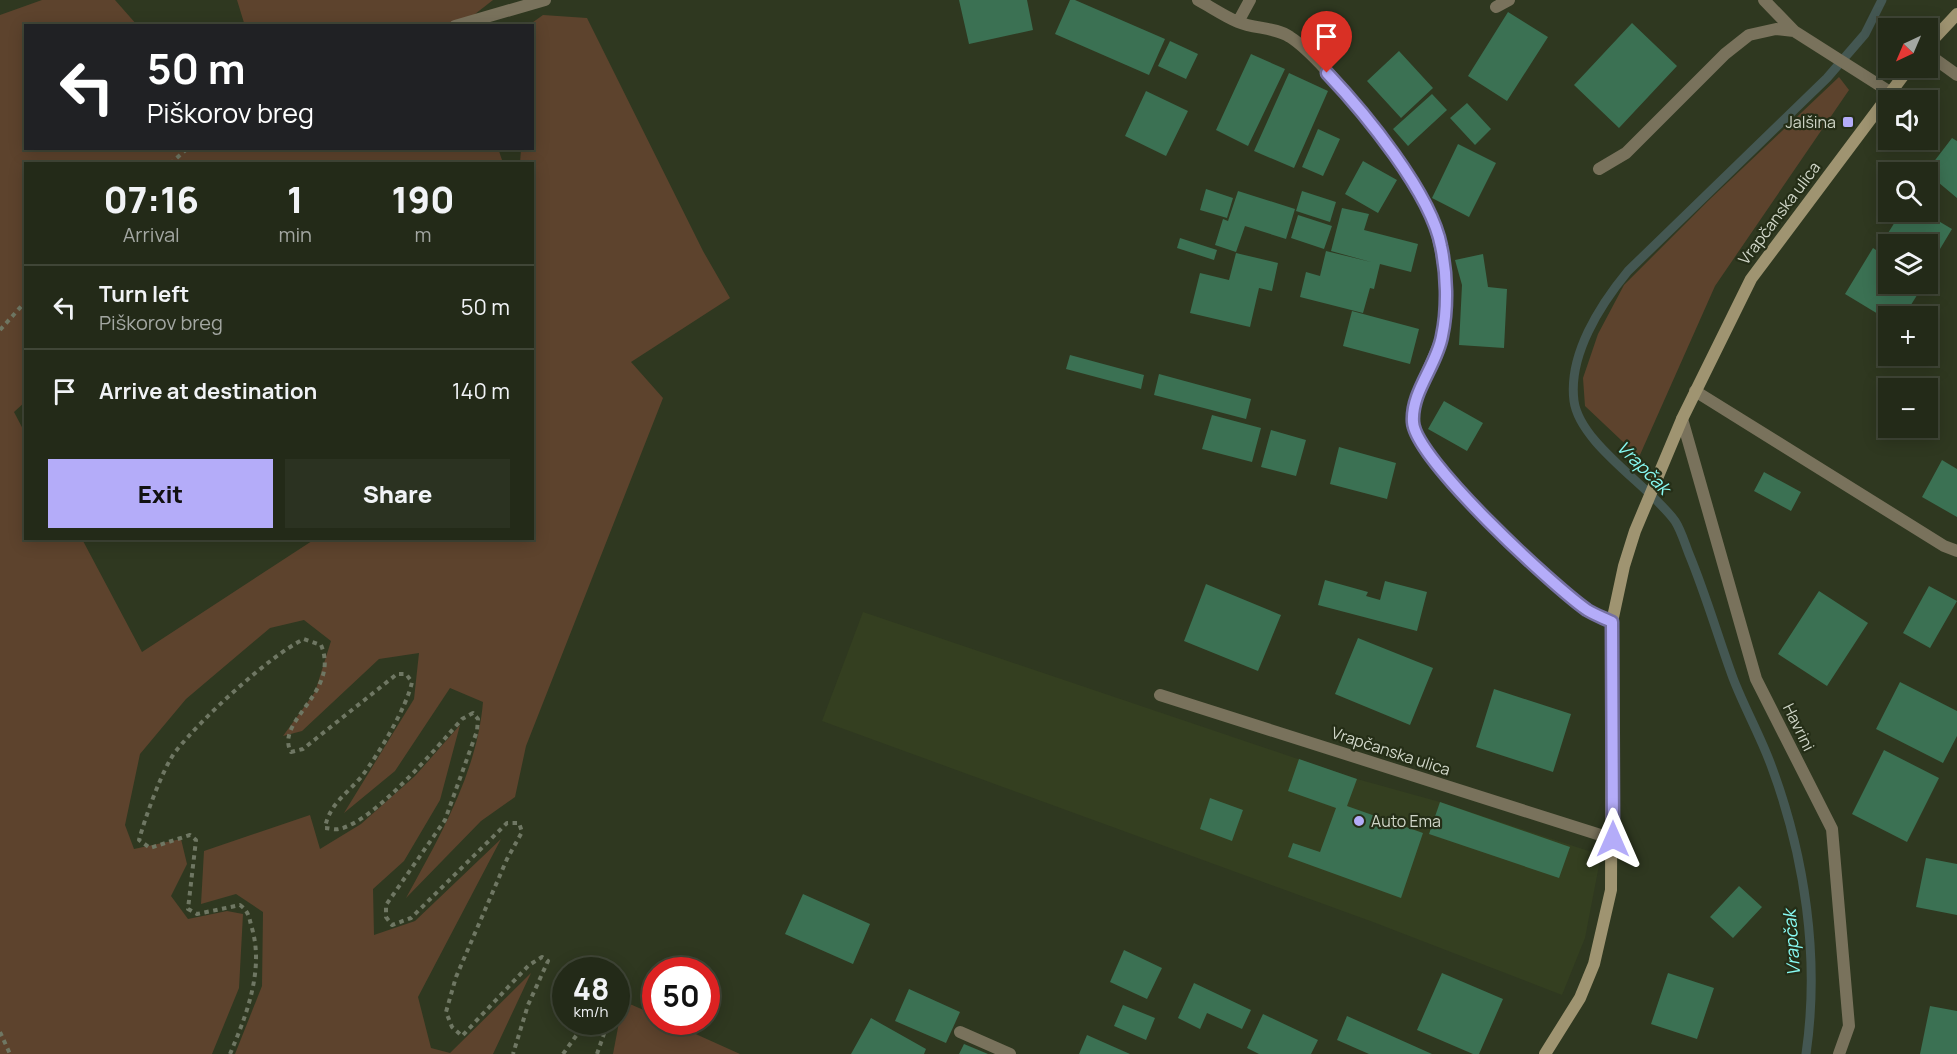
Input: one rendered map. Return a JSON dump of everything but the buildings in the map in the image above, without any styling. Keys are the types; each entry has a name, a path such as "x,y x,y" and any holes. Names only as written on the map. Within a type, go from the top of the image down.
{"main road":[{"path":"1938,34 1957,14"},
{"name":"Vrapčanska ulica","path":"1892,90 1902,78"},
{"name":"Vrapčanska ulica","path":"1545,1054 1580,998 1594,964 1611,890 1613,839 1612,622 1624,566 1644,509 1682,418 1751,279 1878,108"}],"street":[{"path":"462,24 545,0"},
{"path":"1198,0 1239,22 1289,36 1340,87 1415,187 1432,219 1441,246 1446,314 1442,340 1415,405 1413,423 1423,448 1513,544 1588,611 1612,622"},
{"path":"1239,22 1250,0"},
{"path":"1496,7 1509,0"},
{"path":"1764,0 1794,31 1887,90"},
{"path":"1599,169 1626,153 1725,54 1749,34 1776,29 1794,31"},
{"path":"1938,61 1957,75"},
{"path":"1695,391 1944,546 1957,550"},
{"name":"Havrini","path":"1682,418 1756,679 1832,829 1849,1026 1839,1054"},
{"name":"Vrapčanska ulica","path":"1160,695 1613,839"},
{"path":"960,1032 1010,1054"}],"path":[{"path":"172,162 186,150"},
{"path":"0,330 24,302"},
{"path":"230,1054 255,982 256,941 247,910 240,906 197,914 188,909 195,860 195,840 189,835 150,848 139,840 175,752 212,714 287,648 304,639 321,645 324,652 322,684 289,732 287,744 291,752 303,749 397,674 406,674 412,682 409,699 363,775 327,813 325,828 339,829 368,813 410,777 462,719 473,713 478,719 477,731 445,820 386,905 386,917 392,925 411,918 507,823 519,823 522,831 507,859 456,977 446,1012 452,1027 462,1036 529,965 542,957 548,961 528,1005 513,1054"},
{"path":"0,1032 10,1054"},
{"path":"563,1054 577,1035"},
{"path":"597,1054 604,1035"}],"shaded area":[{"path":"42,0 115,0 136,24 24,24 24,150 244,150 245,152 246,150 499,150 503,162 24,162 24,403 14,412 24,431 24,540 83,540 142,652 313,540 534,540 534,162 520,162 521,150 534,150 534,24 530,24 543,15 587,18 703,251 730,298 631,362 663,398 526,746 515,797 481,821 406,898 444,827 465,779 473,754 483,702 450,688 395,771 344,813 414,699 419,653 379,659 302,731 283,736 315,692 331,641 304,620 270,628 186,699 140,754 125,825 134,849 181,839 187,864 171,896 188,919 227,911 243,914 239,988 212,1054 0,1054 0,15"},
{"path":"237,0 493,0 462,24 244,24"},
{"path":"1839,77 1849,90 1715,286 1639,457 1585,406 1583,378 1598,334 1624,285 1708,201"},
{"path":"863,612 1357,779 1440,802 1601,855 1585,938 1562,995 1373,922 822,721"},
{"path":"460,725 440,800 404,861 373,889 374,935 415,921 501,839 418,997 431,1048 450,1053 531,973 493,1054 235,1054 262,986 263,912 236,894 201,904 204,851 310,815 320,849 361,824 415,776"},
{"path":"630,1004 642,1009 642,1035 698,1035 740,1054 613,1054 617,1035 630,1035"}],"waterway":[{"name":"Vrapčak","path":"1806,1054 1811,981 1806,908 1793,835 1771,765 1733,678 1701,585 1675,521 1602,449 1589,433 1579,417 1574,401 1573,384 1576,366 1588,332 1607,299 1628,271 1827,78 1865,34 1882,0"}],"place":[{"name":"Jalšina","path":"1848,122"},
{"name":"Auto Ema","path":"1359,821"}],"route":[{"path":"1327,73 1378,135 1415,187 1432,219 1441,246 1446,314 1442,340 1415,405 1413,423 1423,448 1448,478 1513,544 1588,611 1612,622 1613,839"}]}
